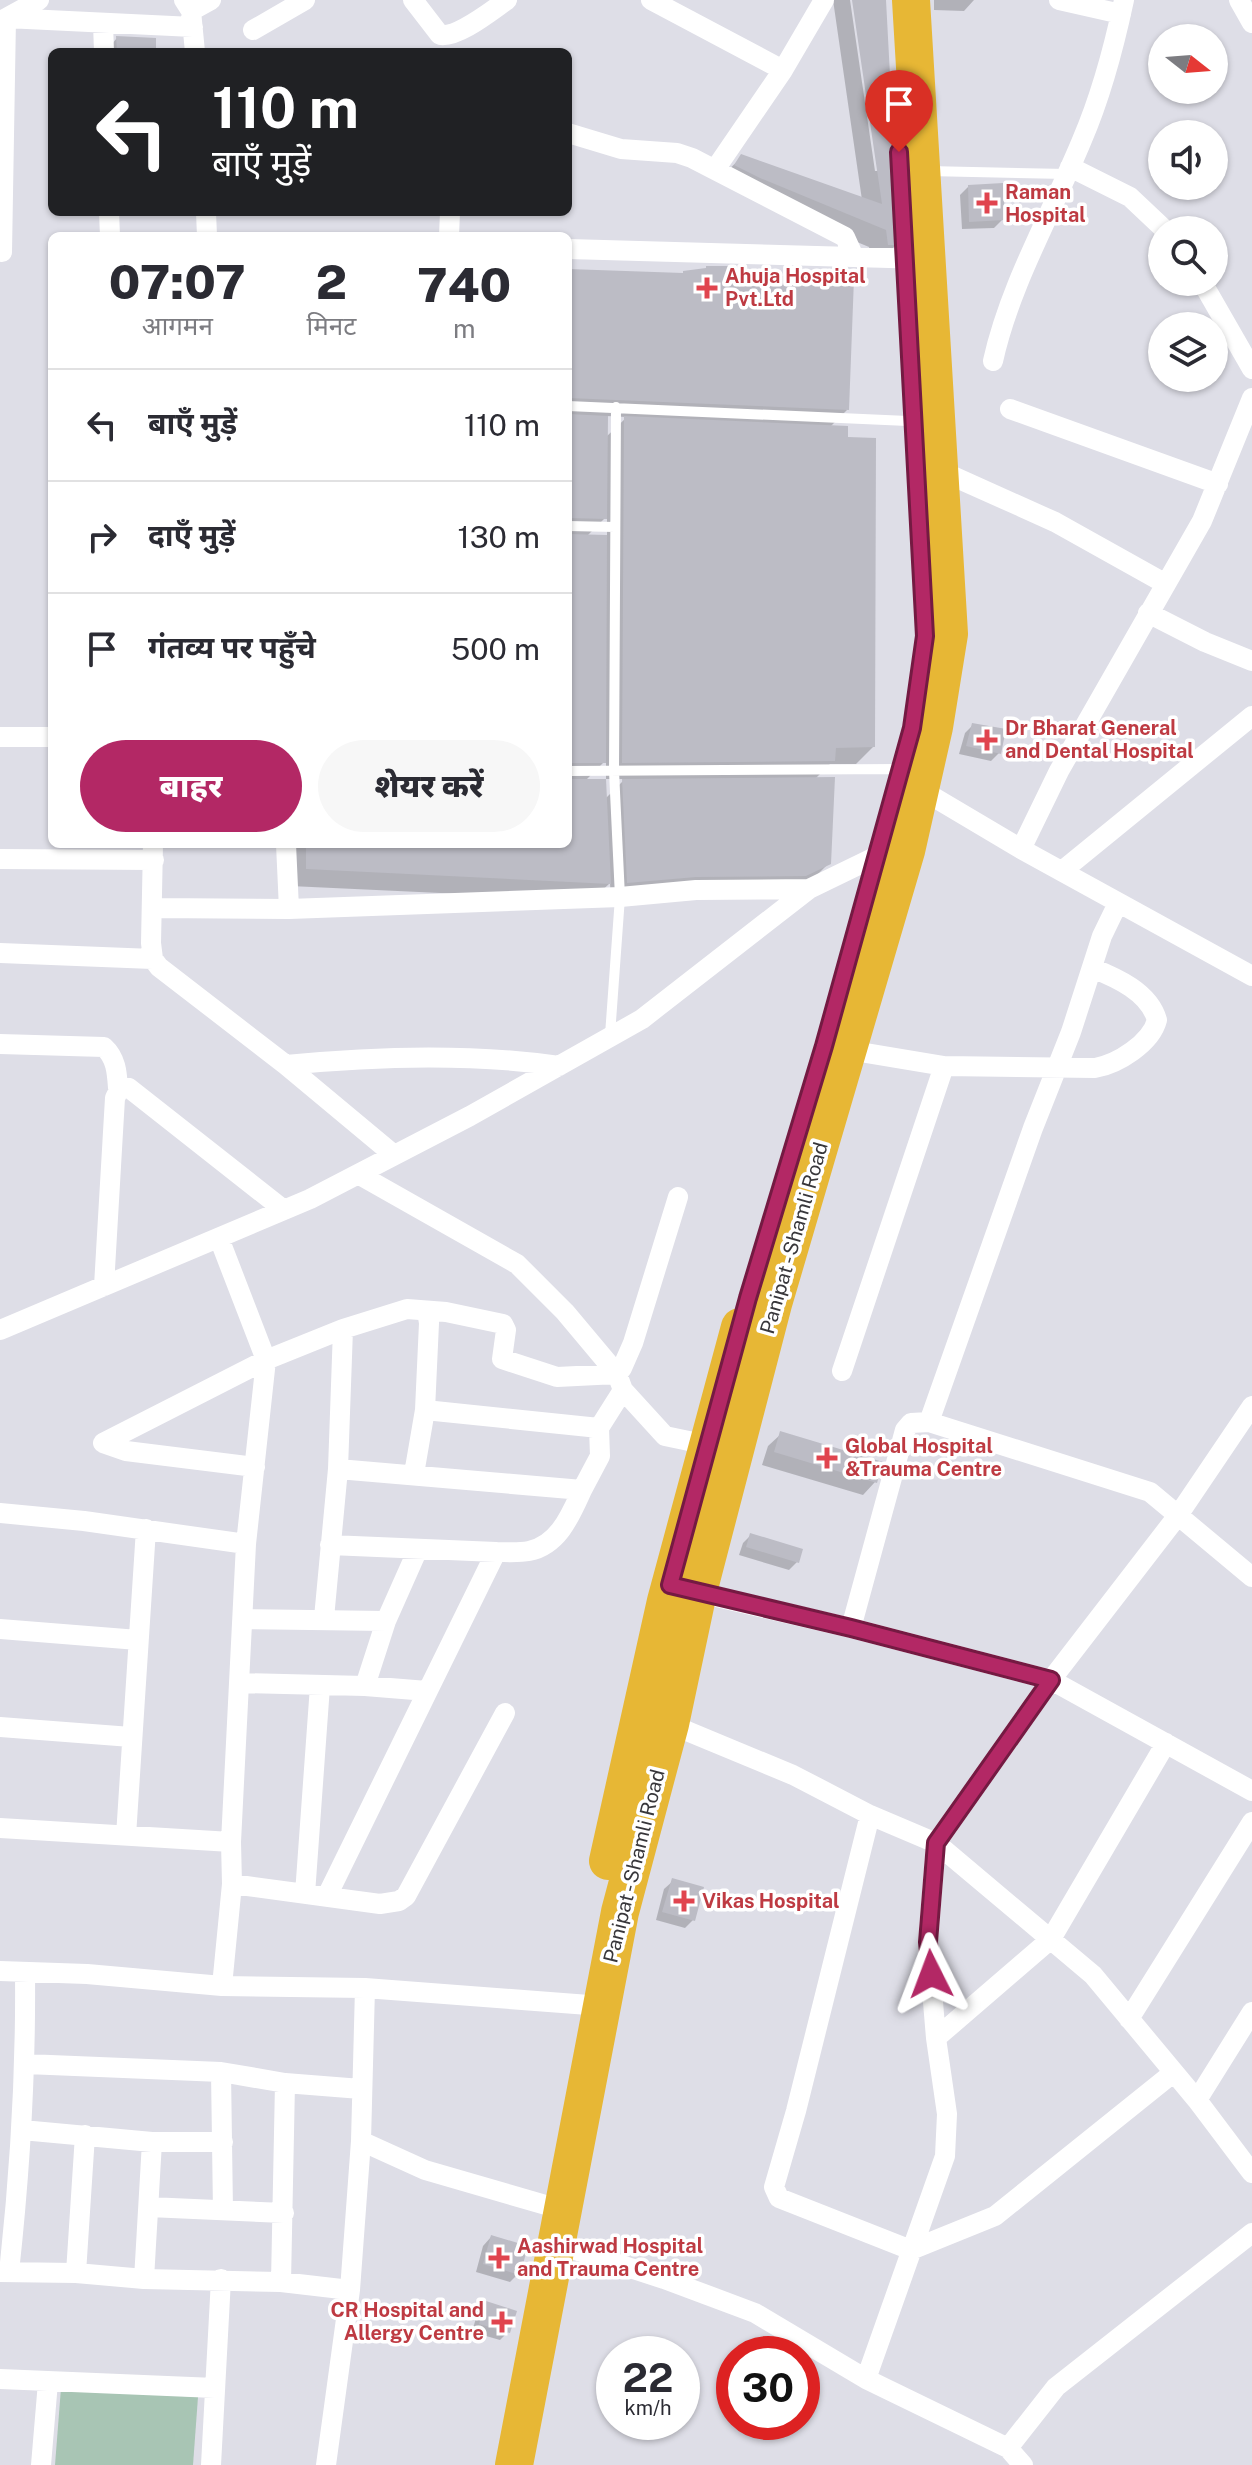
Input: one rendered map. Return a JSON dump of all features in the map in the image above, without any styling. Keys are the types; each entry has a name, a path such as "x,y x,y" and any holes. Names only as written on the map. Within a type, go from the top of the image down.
{"highway":[{"name":"Panipat - Shamli Road","path":"514,2465 590,2006 598,1906 684,1589 773,1304 836,1048 911,779 934,727 949,634 928,471 916,259 890,0"},
{"name":"Panipat - Shamli Road","path":"911,0 921,171 916,259"},
{"name":"Panipat - Shamli Road","path":"590,2006 620,1912 670,1724 684,1589 708,1445 748,1298 836,1048"},
{"name":"Panipat - Shamli Road","path":"491,2465 554,2220"}],"street":[{"path":"3,18 39,0"},
{"path":"3,18 103,23 189,13 211,0"},
{"path":"253,30 305,0"},
{"path":"413,0 440,35 447,36 501,2"},
{"path":"651,0 783,70"},
{"path":"716,168 783,70 824,0"},
{"path":"993,361 999,334 1020,281 1094,110 1122,7 1059,0"},
{"path":"1239,0 1252,23"},
{"path":"189,13 194,48"},
{"path":"2,252 3,18"},
{"path":"103,23 104,48"},
{"path":"572,134 621,149 677,153 716,168 845,237 854,257"},
{"path":"1068,170 1130,197 1150,216"},
{"path":"572,249 916,259"},
{"path":"1210,296 1252,369"},
{"path":"1021,849 1066,758 1202,521 1252,398"},
{"path":"1010,409 1218,484"},
{"path":"928,471 1055,522 1166,584"},
{"path":"1148,613 1205,642 1252,661"},
{"path":"1062,871 1252,716"},
{"path":"0,737 48,737"},
{"path":"911,779 1021,849 1252,976"},
{"path":"286,848 289,909"},
{"path":"0,859 154,852 153,959 166,975 286,1065 394,1155"},
{"path":"0,1330 284,1210 394,1155 642,1019 809,889 892,853"},
{"path":"153,908 289,909 620,897 696,890 809,889"},
{"path":"929,1422 1102,936 1118,903"},
{"path":"0,953 153,959"},
{"path":"836,1048 944,1066 1108,1066 1149,1035 1156,1025 1155,1013 1147,1000 1111,976 1092,968"},
{"path":"0,1044 92,1045 104,1047 111,1053 118,1088 104,1286"},
{"path":"286,1065 356,1058 440,1058 519,1060 559,1066"},
{"path":"842,1371 944,1066"},
{"path":"118,1088 129,1088 284,1210"},
{"path":"358,1174 517,1264 565,1312 665,1436 708,1445"},
{"path":"330,1545 528,1552 560,1532 600,1456 599,1428 620,1382 678,1197"},
{"path":"219,1238 266,1360 246,1544 231,1842 232,1884 222,1986"},
{"path":"255,1467 126,1451 103,1443 266,1360 343,1329 407,1309 503,1324 506,1330 503,1360 566,1378 620,1382"},
{"path":"414,1474 425,1410 427,1311"},
{"path":"324,1618 338,1469 343,1329"},
{"path":"866,2379 947,2143 947,2114 936,2038 928,1942 936,1843 1051,1680 1179,1514 1252,1406"},
{"path":"425,1410 599,1428"},
{"path":"851,1628 905,1430 911,1423 929,1422 1150,1492 1252,1577"},
{"path":"338,1469 582,1490"},
{"path":"0,1513 246,1544"},
{"path":"126,1836 146,1529"},
{"path":"365,1686 386,1621 418,1549"},
{"path":"327,1896 496,1552"},
{"path":"684,1589 1051,1680 1252,1791"},
{"path":"244,1619 386,1621"},
{"path":"0,1629 138,1640"},
{"path":"239,1683 427,1691"},
{"path":"305,1894 320,1686"},
{"path":"232,1884 380,1904 399,1901 406,1896 505,1713"},
{"path":"670,1724 793,1775 870,1815 936,1843 1093,1975 1197,2100 1252,2173"},
{"path":"0,1727 131,1737"},
{"path":"936,2038 1051,1939 1166,1743"},
{"path":"870,1815 774,2187 779,2198 911,2250 995,2216 1173,2073"},
{"path":"1129,2019 1252,1822"},
{"path":"0,1828 231,1842"},
{"path":"0,1971 87,1974 222,1986 365,1988 590,2006"},
{"path":"25,1972 26,2064 22,2130 8,2201 4,2272 281,2282 350,2290"},
{"path":"326,2465 350,2290 361,2141 365,1988"},
{"path":"1197,2100 1252,2012"},
{"path":"26,2064 221,2072 285,2083 361,2089"},
{"path":"221,2072 223,2211"},
{"path":"281,2282 285,2083"},
{"path":"22,2130 152,2142 223,2142"},
{"path":"76,2273 85,2135"},
{"path":"361,2141 425,2170 554,2220 664,2279 755,2313 866,2379 1008,2448 1023,2465"},
{"path":"144,2279 152,2142"},
{"path":"149,2207 284,2213"},
{"path":"1008,2448 1056,2387 1252,2233"},
{"path":"211,2465 221,2279"},
{"path":"0,2379 215,2388"},
{"path":"41,2465 48,2382"}],"lane":[{"path":"921,171 1068,170"},
{"path":"572,406 926,422"},
{"path":"610,1037 620,897 614,771 616,407"},
{"path":"572,526 615,527"},
{"path":"572,771 911,779"}],"green space":[{"path":"61,2388 198,2397 193,2465 55,2465"}],"building":[{"path":"852,0 886,0 899,245 888,245 886,230 734,165 741,154 882,204"},
{"path":"116,36 156,38 156,48 117,48"},
{"path":"1003,183 1005,220 969,222 968,185"},
{"path":"729,266 729,274 854,278 849,410 572,398 572,269 683,273"},
{"path":"572,414 608,416 607,519 572,518"},
{"path":"624,416 848,426 848,437 876,438 875,747 836,748 835,761 622,763"},
{"path":"572,534 607,535 606,763 572,763"},
{"path":"972,723 1006,729 1001,754 966,746"},
{"path":"835,777 831,864 806,876 696,877 627,883 622,779"},
{"path":"572,779 606,779 611,884 306,869 306,848 572,848"},
{"path":"780,1431 883,1462 877,1483 774,1452"},
{"path":"750,1533 803,1549 799,1563 746,1547"},
{"path":"672,1878 704,1887 695,1921 662,1912"},
{"path":"491,2235 528,2246 520,2275 483,2264"},
{"path":"486,2301 517,2311 510,2333 479,2324"}],"place":[{"name":"Raman Hospital","path":"987,203"},
{"name":"Ahuja Hospital Pvt.Ltd","path":"707,288"},
{"name":"Dr Bharat General and Dental Hospital","path":"987,740"},
{"name":"Global Hospital &Trauma Centre","path":"827,1458"},
{"name":"Vikas Hospital","path":"684,1901"},
{"name":"Aashirwad Hospital and Trauma Centre","path":"499,2258"},
{"name":"CR Hospital and Allergy Centre","path":"502,2322"}],"route":[{"path":"899,152 925,636 912,728 879,855 748,1298 670,1585 1051,1680 936,1843 928,1942 931,1974"}]}
